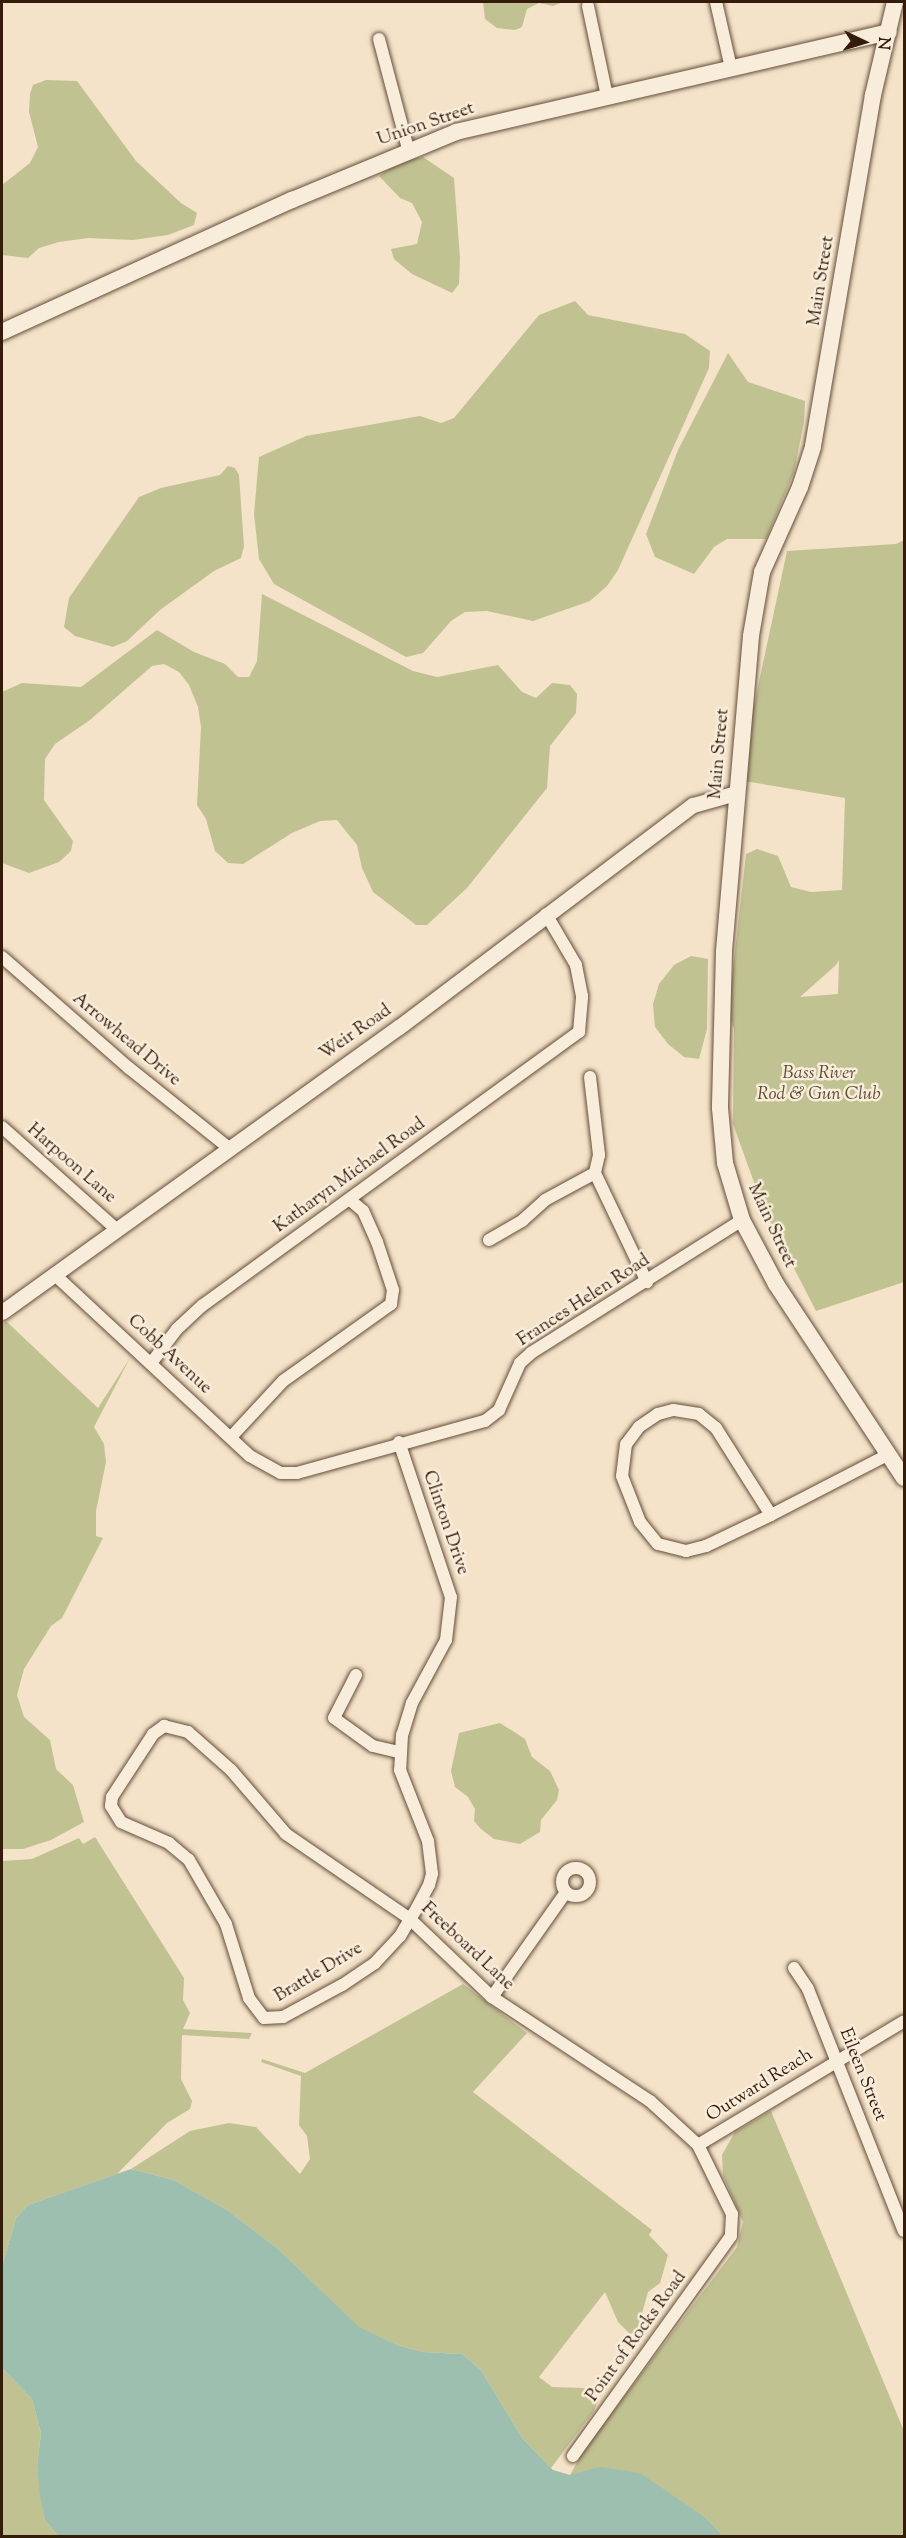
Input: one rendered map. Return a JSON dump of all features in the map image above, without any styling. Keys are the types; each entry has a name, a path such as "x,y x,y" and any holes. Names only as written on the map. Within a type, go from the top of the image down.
{"main road":[{"name":"Main Street","path":"895,2 873,95 813,447 762,572 751,636 735,793 724,952 720,1108 725,1163 742,1220 776,1284 904,1478"},
{"name":"Union Street","path":"2,332 408,149 456,132 889,32"}],"street":[{"path":"716,2 731,68"},
{"path":"588,6 607,96"},
{"path":"379,39 408,149"},
{"name":"Weir Road","path":"4,1306 54,1274 399,1027 693,805 735,793"},
{"name":"Katharyn Michael Road","path":"152,1362 177,1329 203,1305 579,1032 582,996 578,972 546,914"},
{"name":"Arrowhead Drive","path":"2,957 129,1068 229,1148"},
{"path":"489,1240 523,1220 545,1200 588,1180 595,1173 599,1155 590,1077"},
{"name":"Harpoon Lane","path":"2,1127 116,1229"},
{"path":"595,1173 647,1282"},
{"path":"231,1437 283,1381 387,1309 393,1290 389,1276 363,1211 349,1199"},
{"name":"Frances Helen Road","path":"259,1463 281,1473 297,1473 399,1442 445,1433 492,1417 509,1394 520,1363 531,1353 742,1220"},
{"name":"Cobb Avenue","path":"54,1274 259,1463"},
{"path":"771,1515 716,1428 699,1414 673,1410 658,1414 639,1427 626,1444 620,1466 624,1487 640,1522 664,1547 680,1551 700,1549 771,1515 889,1454"},
{"name":"Clinton Drive","path":"399,1442 451,1597 446,1640 412,1703 400,1752 404,1786 432,1858 429,1885 410,1918"},
{"path":"356,1675 334,1718 373,1746 400,1752"},
{"name":"Freeboard Lane","path":"264,2018 252,2007 226,1924 193,1866 169,1843 121,1822 112,1812 112,1797 142,1747 164,1726 188,1732 231,1770 272,1822 410,1918 492,1997 650,2100 698,2145 732,2214 730,2239"},
{"path":"492,1997 566,1893"},
{"name":"Brattle Drive","path":"264,2018 283,2017 358,1975 400,1936 410,1918"},
{"name":"Eileen Street","path":"794,1968 808,1989 904,2231"},
{"name":"Outward Reach","path":"698,2145 904,2021"},
{"name":"Point of Rocks Road","path":"573,2456 730,2239"}],"green space":[{"path":"483,2 563,2 553,6 539,3 527,9 522,27 515,30 497,28 485,19"},
{"path":"46,80 77,81 136,161 181,203 197,213 194,225 168,235 133,240 88,238 59,242 39,248 28,258 2,255 2,185 30,163 38,147 29,112 30,94 33,85"},
{"path":"423,157 454,178 460,258 459,284 452,293 412,274 394,259 391,249 417,244 422,222 412,203 400,198 379,176 400,161"},
{"path":"575,301 588,315 685,334 710,351 709,368 618,570 607,586 590,601 533,621 487,611 465,612 451,621 423,653 406,657 274,584 259,559 254,514 259,457 306,436 420,416 441,423 454,418 539,315"},
{"path":"728,353 748,382 805,401 804,422 794,472 766,539 727,539 714,547 694,574 655,557 646,534 678,450"},
{"path":"228,466 235,468 239,475 244,546 241,558 214,571 160,610 127,641 113,647 75,636 64,627 69,598 139,497 161,488 220,475"},
{"name":"Bass River Rod & Gun Club","path":"904,540 904,1282 816,1311 764,1210 733,1124 734,1029 728,1014 746,854 757,849 778,856 791,887 811,892 842,890 845,798 738,780 787,551 896,544","holes":["839,960 838,994 800,997"]},
{"path":"262,594 413,671 437,677 498,665 522,692 536,698 552,683 570,685 577,694 576,713 550,746 547,788 467,888 427,925 416,925 373,892 362,868 357,845 337,820 320,821 292,833 243,864 228,863 215,851 206,819 197,805 201,727 198,707 189,685 179,672 164,664 152,666 90,720 55,744 45,759 44,800 73,841 71,851 59,862 29,873 2,863 2,692 22,683 81,687 157,630 194,652 225,664 238,677 249,677 257,661"},
{"path":"691,956 708,959 707,1029 699,1059 684,1057 668,1044 655,1027 653,1004 659,984 674,965"},
{"path":"6,1321 98,1408 130,1358 94,1427 104,1444 106,1462 96,1511 96,1536 103,1538 62,1618 51,1626 24,1669 17,1695 24,1717 50,1740 56,1769 73,1785 84,1822 51,1840 23,1849 2,1849 2,1324"},
{"path":"500,1723 525,1739 532,1757 550,1771 559,1790 557,1800 541,1820 540,1832 520,1844 494,1839 481,1829 474,1821 475,1809 468,1797 455,1787 451,1771 459,1733"},
{"path":"95,1837 184,1978 183,2000 190,2013 183,2029 252,2033 249,2039 182,2035 181,2079 192,2101 190,2109 167,2123 117,2174 28,2205 16,2218 2,2266 2,1861 32,1859 79,1838 83,1844"},
{"path":"463,1984 527,2033 473,2092 652,2230 649,2235 668,2255 660,2283 648,2292 637,2331 630,2334 618,2322 605,2292 539,2377 552,2387 584,2388 599,2398 594,2411 551,2468 523,2439 481,2370 462,2354 423,2352 400,2346 358,2327 277,2248 227,2210 174,2180 131,2169 190,2131 229,2123 256,2127 300,2174 310,2159 307,2136 299,2125 301,2076 261,2062 262,2059 305,2073"},
{"path":"771,2111 904,2431 904,2536 723,2536 706,2518 681,2503 570,2475 584,2450 737,2247 743,2222 723,2175 722,2155 735,2132"},
{"path":"2,2368 32,2399 41,2433 37,2466 45,2520 58,2536 2,2536"}],"shaded area":[{"path":"131,2169 174,2180 227,2210 277,2248 359,2327 400,2346 423,2352 462,2354 481,2370 523,2439 553,2470 570,2475 600,2467 640,2473 706,2518 723,2536 58,2536 45,2520 40,2496 37,2466 41,2433 32,2399 2,2368 2,2266 16,2218 28,2205"}]}
